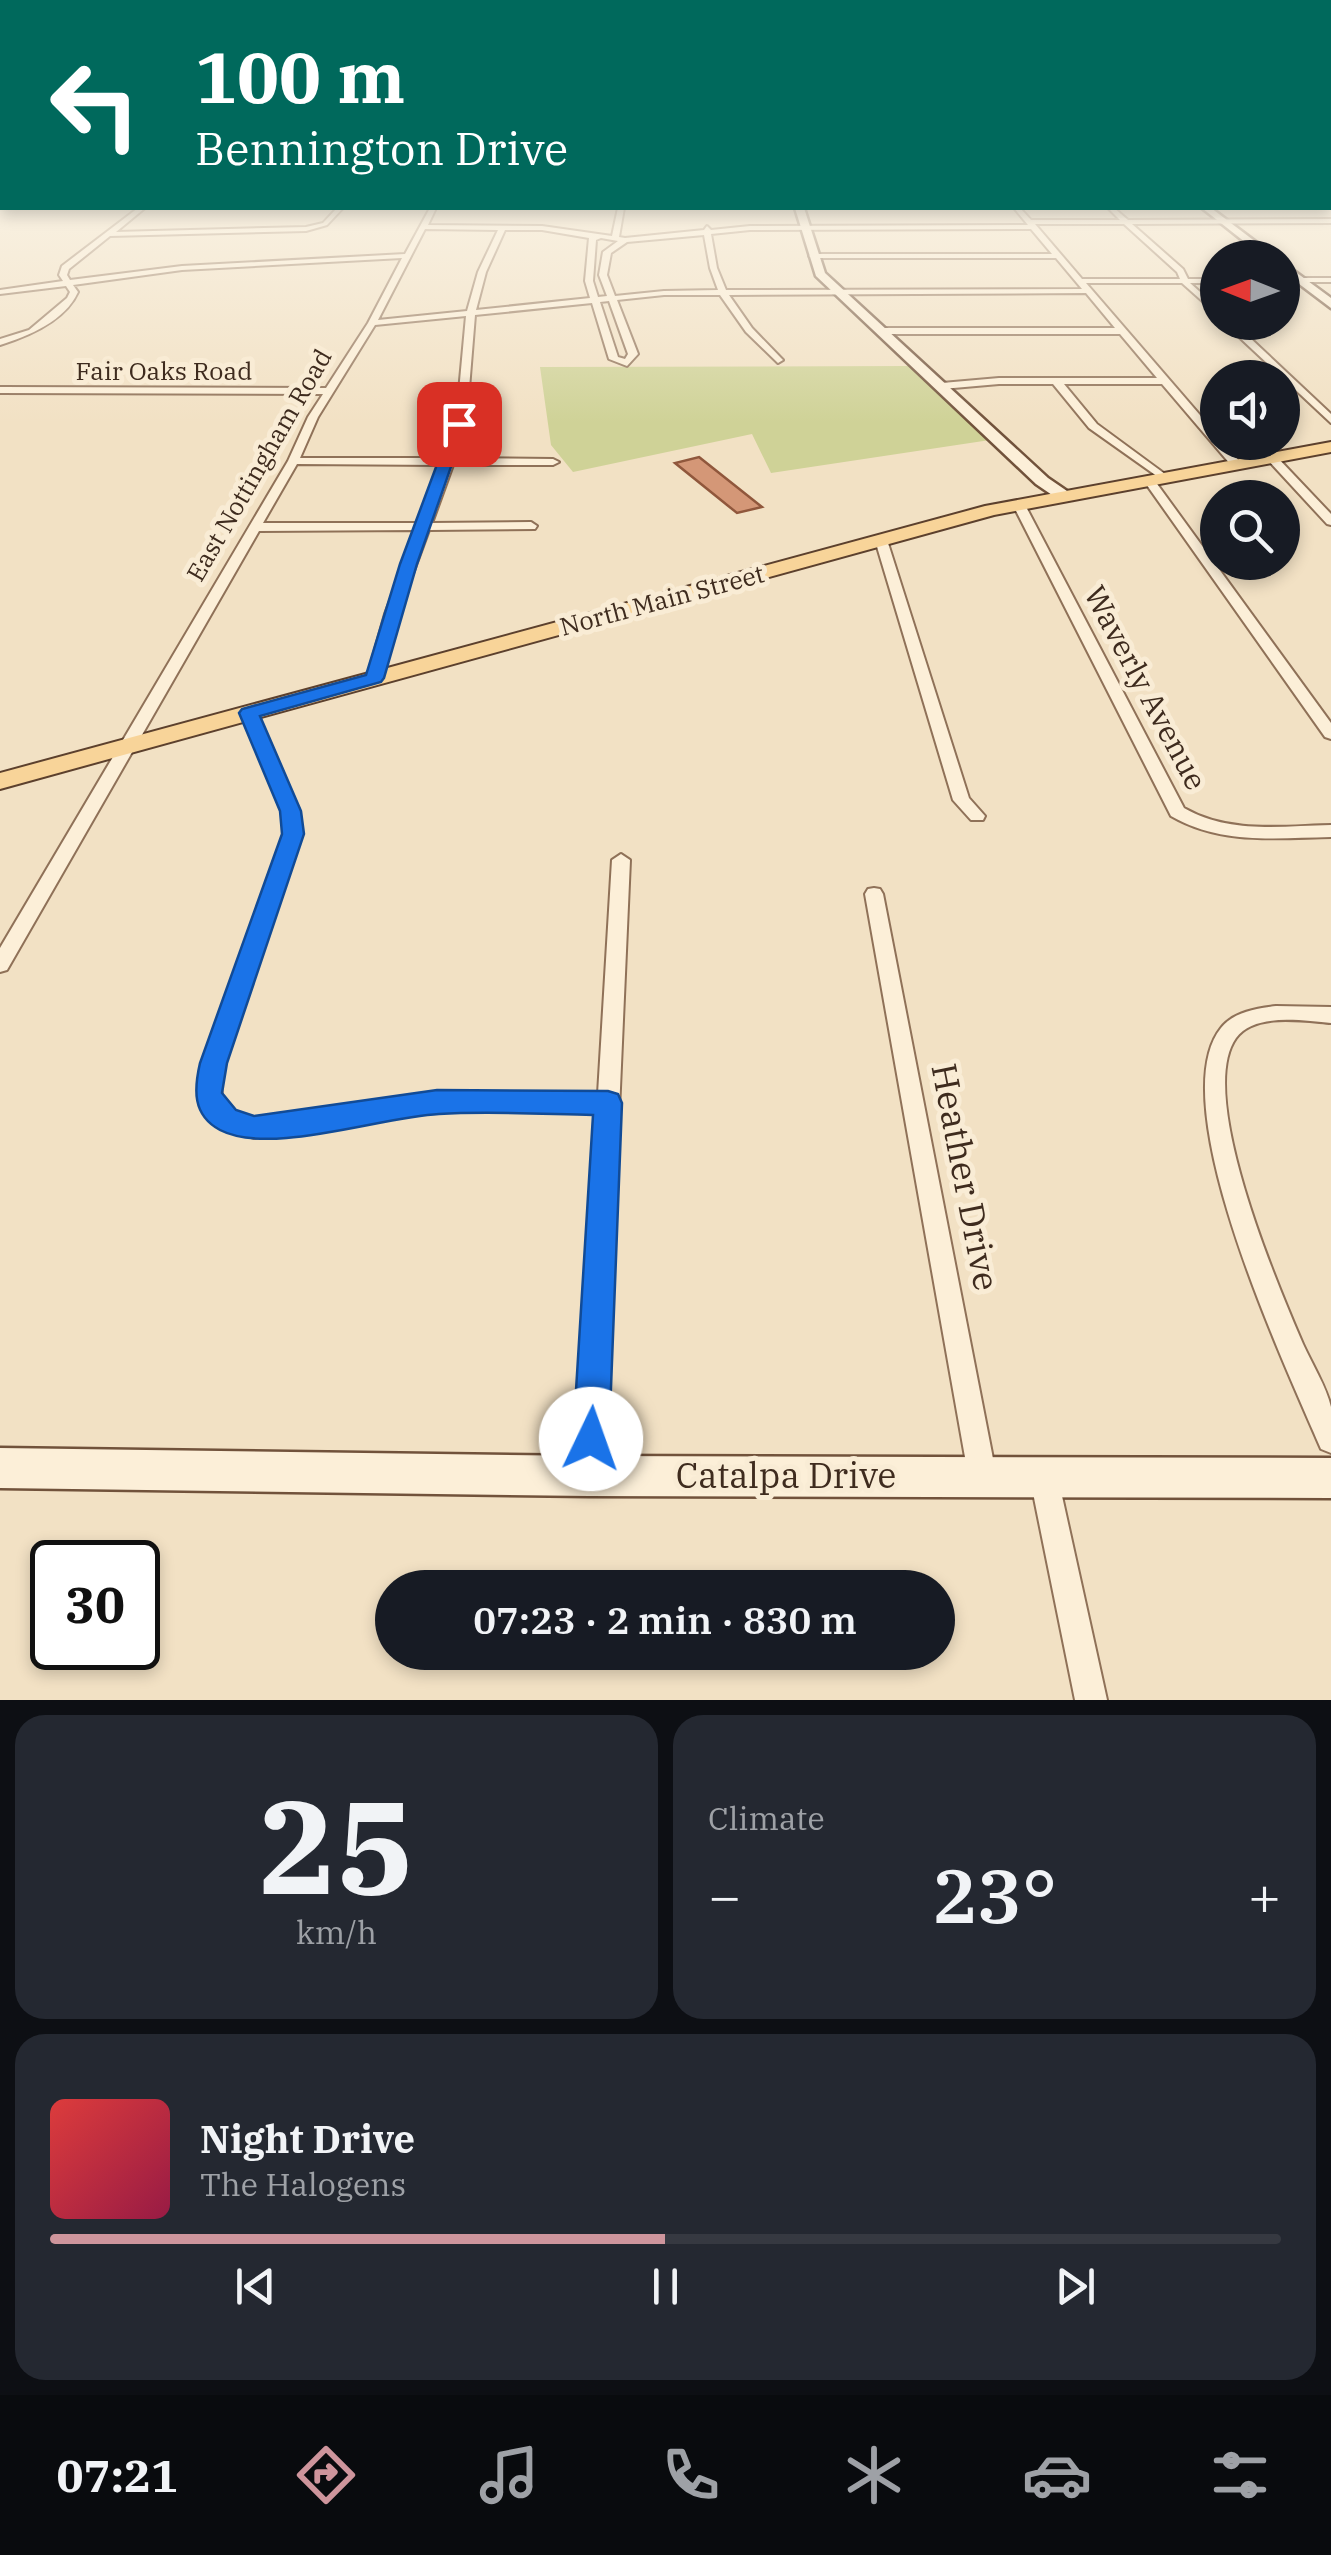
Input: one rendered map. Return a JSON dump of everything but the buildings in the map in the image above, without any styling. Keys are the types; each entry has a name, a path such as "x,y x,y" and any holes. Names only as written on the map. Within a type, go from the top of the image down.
{"main road":[{"name":"North Main Street","path":"1300,452 1331,446"},
{"name":"North Main Street","path":"0,781 1018,504 1252,460"}],"street":[{"path":"0,342 36,330 71,300 74,292 63,275 70,264"},
{"path":"0,292 232,264"},
{"name":"East Nottingham Road","path":"0,965 293,461 328,391 372,323 402,264"},
{"path":"374,678 421,528 448,462 464,402 470,315 485,264"},
{"path":"588,264 594,300 614,359 628,363 634,354 603,275 604,264"},
{"path":"711,264 720,291 739,319 778,360"},
{"path":"816,264 838,291 1042,481 1062,494"},
{"path":"1065,264 1235,463"},
{"path":"1174,264 1200,297"},
{"path":"1302,280 1331,280"},
{"path":"1302,280 1331,304"},
{"path":"1080,282 1200,281"},
{"path":"372,323 611,298 720,291 1087,290"},
{"path":"881,331 1120,330"},
{"path":"1246,340 1331,420"},
{"path":"1056,381 1093,426 1155,477 1331,734"},
{"path":"942,386 1162,381"},
{"name":"Fair Oaks Road","path":"0,390 328,391"},
{"path":"1273,460 1331,521"},
{"path":"293,461 553,462"},
{"name":"Waverly Avenue","path":"1018,504 1177,812 1201,826 1226,830 1331,831"},
{"path":"254,528 531,526"},
{"path":"882,540 961,800 977,816"},
{"path":"249,713 290,811 293,834 208,1084 212,1104 226,1120 254,1128 437,1102 608,1103"},
{"path":"589,1476 621,860"},
{"name":"Heather Drive","path":"874,894 982,1474"},
{"path":"1331,1014 1278,1014 1245,1021 1233,1028 1218,1048 1213,1082 1222,1144 1249,1240 1331,1439"},
{"name":"Catalpa Drive","path":"0,1468 589,1476 982,1474 1044,1478 1331,1478"},
{"path":"1044,1478 1091,1700"}],"green space":[{"path":"909,366 990,440 771,473 752,434 573,472 551,445 540,367"}],"route":[{"path":"459,424 408,564 374,678 249,713 290,811 293,834 214,1063 208,1093 226,1120 254,1128 408,1104 608,1103 591,1439"}]}
